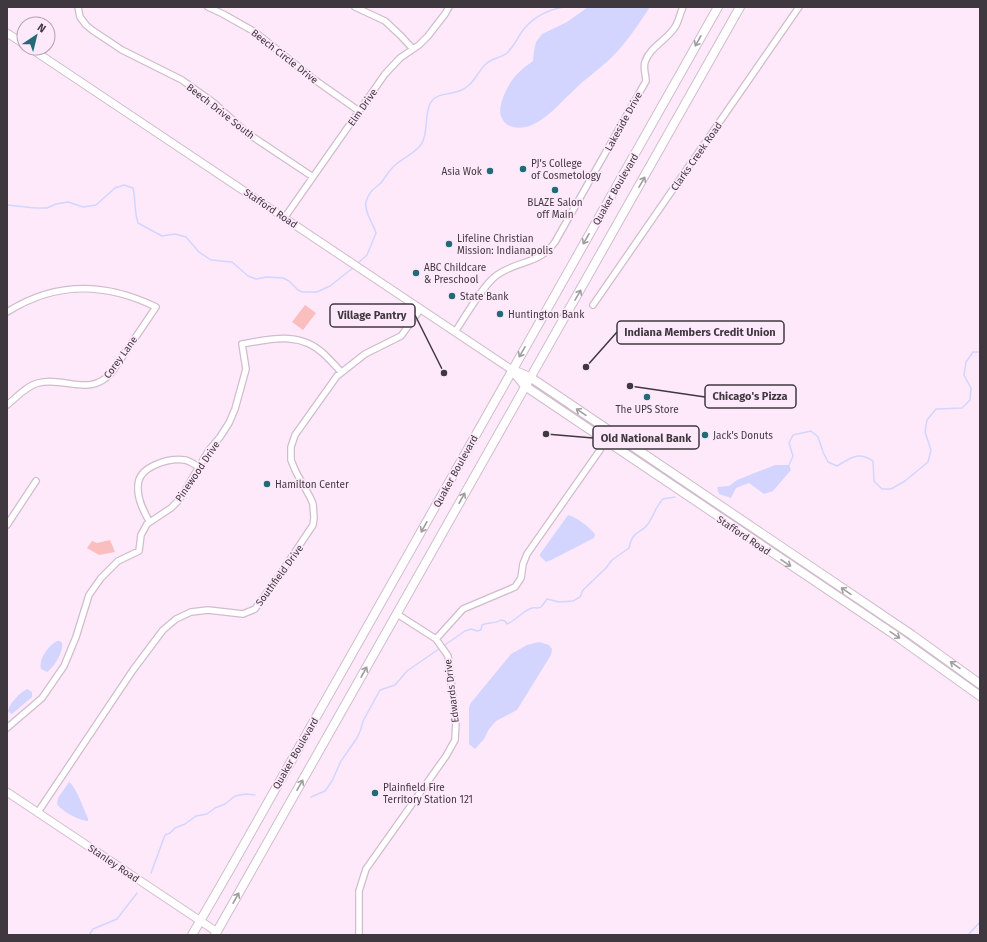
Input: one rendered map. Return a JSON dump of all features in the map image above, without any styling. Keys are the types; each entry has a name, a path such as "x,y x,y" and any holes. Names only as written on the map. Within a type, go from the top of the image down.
{"main road":[{"name":"Quaker Boulevard","path":"192,935 718,7"},
{"name":"Quaker Boulevard","path":"217,934 740,7"},
{"name":"Stafford Road","path":"512,370 530,377 900,627 980,684"},
{"name":"Stafford Road","path":"512,370 526,386 892,633 980,696"}],"street":[{"name":"Beech Drive South","path":"78,7 80,17 86,25 122,50 186,83 214,103 248,133 313,177"},
{"name":"Beech Circle Drive","path":"208,7 255,32 315,80 359,111"},
{"path":"355,7 385,21 413,49"},
{"name":"Elm Drive","path":"285,217 393,64 432,32 449,7"},
{"name":"Lakeside Drive","path":"455,332 488,284 497,275 542,256 555,242 646,81 644,72 645,62 651,53 675,28 683,7"},
{"name":"Clarks Creek Road","path":"593,305 799,7"},
{"path":"7,33 16,39"},
{"name":"Stafford Road","path":"42,56 285,217 420,310 512,370"},
{"name":"Corey Lane","path":"7,312 42,295 80,288 101,289 123,293 156,307 112,372 103,381 92,385 47,382 36,384 7,405"},
{"name":"Southfield Drive","path":"38,812 134,670 163,630 176,619 193,612 208,610 243,614 255,609 313,526 313,504 292,464 290,453 292,442 332,381 341,372 365,354 401,336 420,310"},
{"name":"Pinewood Drive","path":"149,521 176,504 209,450 223,433 235,409 246,368 242,344 282,338 291,338 306,342 325,354 341,372"},
{"path":"437,640 463,609 516,587 521,578 523,564 527,554 600,450"},
{"path":"7,728 42,698 52,684 69,656 85,605 92,590 111,567 118,561 139,551 141,535 149,521 138,497 138,484 142,475 147,469 175,460 187,460 199,467"},
{"path":"7,525 36,481"},
{"name":"Edwards Drive","path":"360,935 359,891 366,869 446,756 455,740 456,721 448,656 437,640 397,614"},
{"name":"Stanley Road","path":"7,792 217,934"}],"shaded area":[{"path":"305,305 316,313 303,330 292,322"},
{"path":"110,540 115,552 99,555 87,548 92,541 97,543"}],"water":[{"path":"588,7 650,7 631,35 615,54 578,86 549,114 528,127 518,128 506,124 500,113 503,97 516,75 533,61 536,42 542,34 567,22"},
{"path":"775,465 789,465 791,470 773,491 764,494 749,483 736,488 731,498 719,494 717,487 729,486 737,480"},
{"path":"568,515 579,520 589,528 595,534 594,538 546,562 540,554"},
{"path":"57,641 62,643 60,655 47,672 41,669 41,661 48,649"},
{"path":"539,642 549,645 552,649 551,655 517,710 496,721 475,749 469,744 470,704 511,654 527,645"},
{"path":"27,689 32,692 32,697 12,714 10,713 8,711 13,701 18,695"},
{"path":"69,782 77,793 88,821 71,815 62,810 57,804 58,798"}],"waterway":[{"path":"357,264 367,255 376,233 366,210 367,198 394,166 420,146 425,136 429,106 434,98 464,89 471,83 488,62 507,53 530,23 552,10 564,7"},
{"path":"7,205 35,208 47,208 56,204 68,202 83,207 96,205 115,188 124,185 133,188 138,223 162,236 175,234 186,237 199,252 211,260 232,262 248,276 256,279 267,277 283,278 302,292 317,292 330,286 354,267"},
{"path":"789,465 793,456 789,443 793,435 811,431 818,437 828,462 837,466 846,460 863,456 873,461 874,481 882,489 891,489 905,481 928,462 931,450 925,432 927,420 936,409 962,408 970,400 971,388 964,375 966,362 973,352 980,352"},
{"path":"311,797 325,791 332,781 341,761 357,738 363,721 380,690 395,685 407,671 465,631 471,629 477,631 481,630 482,625 501,620 505,621 507,624 529,609 541,607 547,599 559,602 573,601 580,597 583,590 606,568 612,560 629,548 635,535 648,524 663,499 675,497"},
{"path":"151,873 165,835 196,816 207,814 215,808 225,804 235,796 246,794 255,795"},
{"path":"89,935 93,929 117,919 137,893"},
{"path":"968,935 980,922"}],"place":[{"name":"PJ's College of Cosmetology","path":"523,169"},
{"name":"Asia Wok","path":"490,171"},
{"name":"BLAZE Salon off Main","path":"555,190"},
{"name":"Lifeline Christian Mission: Indianapolis","path":"449,244"},
{"name":"ABC Childcare & Preschool","path":"416,273"},
{"name":"State Bank","path":"452,296"},
{"name":"Huntington Bank","path":"500,314"},
{"name":"Indiana Members Credit Union","path":"586,367"},
{"name":"Village Pantry","path":"444,373"},
{"name":"Chicago's Pizza","path":"630,386"},
{"name":"The UPS Store","path":"647,397"},
{"name":"Old National Bank","path":"546,434"},
{"name":"Jack's Donuts","path":"705,435"},
{"name":"Hamilton Center","path":"267,484"},
{"name":"Plainfield Fire Territory Station 121","path":"375,793"}]}
